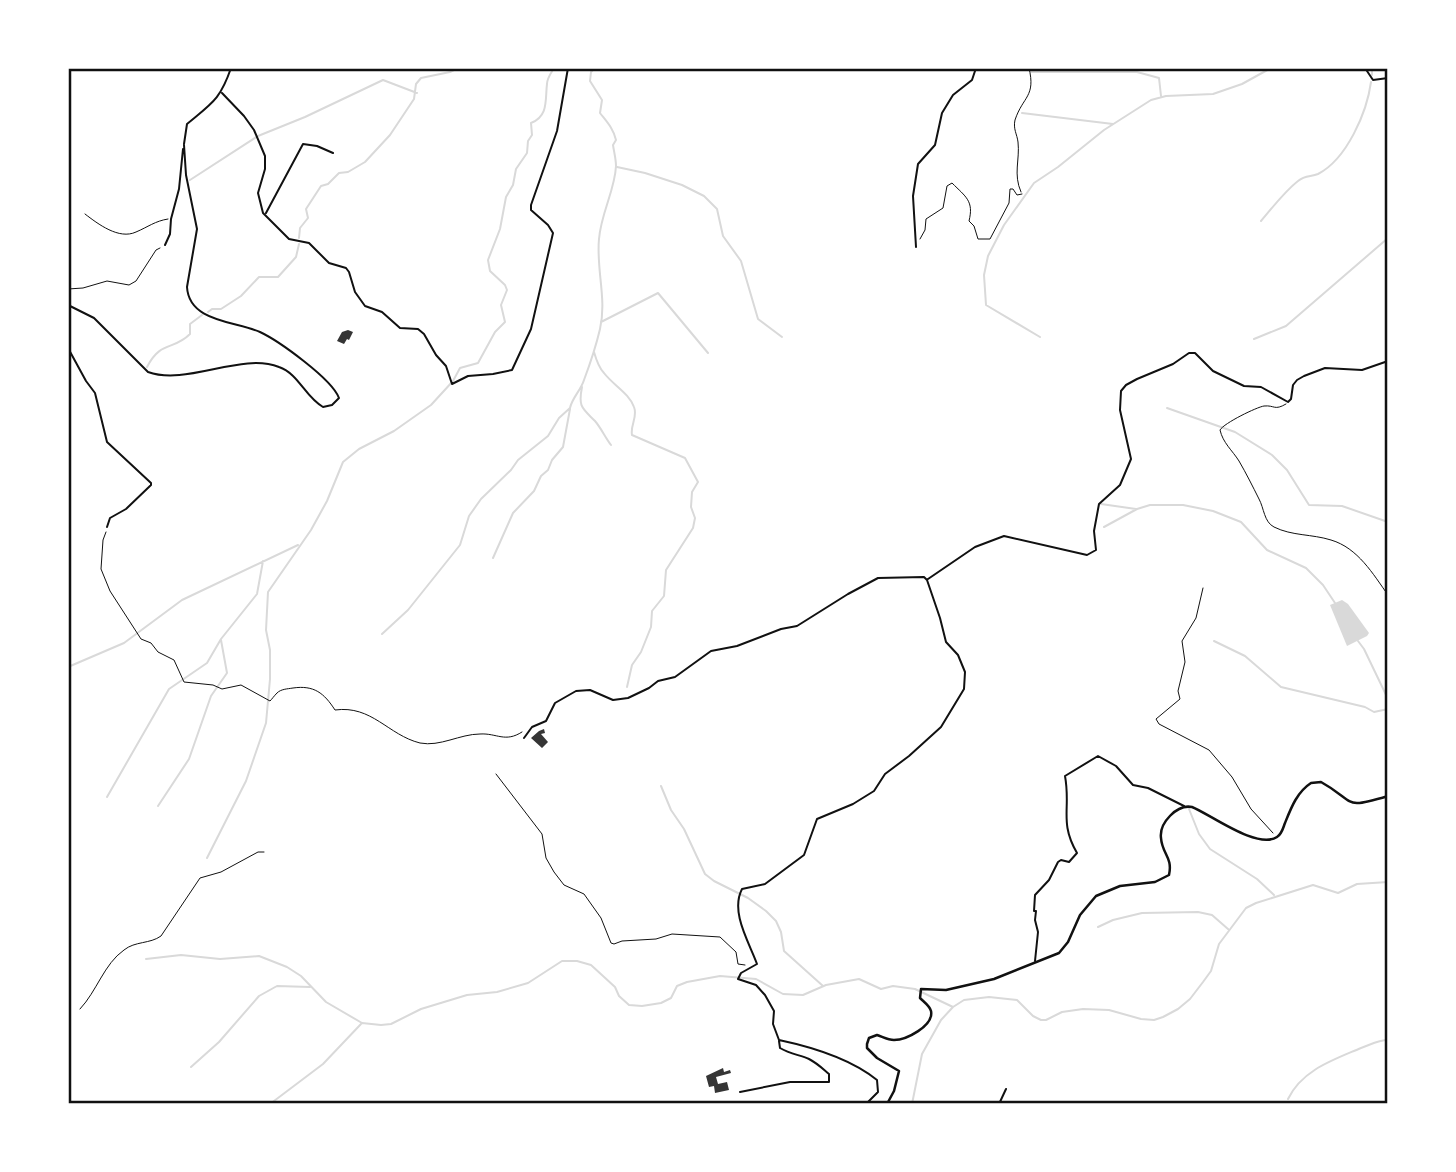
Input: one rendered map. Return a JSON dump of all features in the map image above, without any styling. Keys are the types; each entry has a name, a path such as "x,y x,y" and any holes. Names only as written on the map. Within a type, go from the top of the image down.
{"street":[{"path":"165,245 170,234 187,124 222,93 231,68"},
{"path":"222,93 249,123 265,156 258,192 260,204 266,214 289,239 309,243 329,263 346,268 355,292 365,306 382,312 400,328 418,329 424,334 446,366 451,383 468,376 508,372 514,367 531,329 552,237 551,229 531,210 531,205 557,131 568,68"},
{"path":"916,247 913,196 918,164 935,145 942,113 953,95 972,80 976,68"},
{"path":"1365,68 1373,80 1388,78"},
{"path":"266,214 303,144 317,146 333,153"},
{"path":"68,304 94,318 148,372 173,376 211,368 272,364 292,374 316,403 323,407 332,405 339,398 336,389 327,380 270,337 247,327 210,317 192,305 187,287 197,229 186,175 184,145"},
{"path":"68,348 99,401 107,442 151,483 126,509 110,518 107,527"},
{"path":"524,738 533,727 546,721 555,703 576,691 590,690 613,700 628,698 658,681 675,677 711,650 737,646 781,629 797,626 878,578 925,578 975,547 1004,536 1087,555 1094,553 1094,531 1099,504 1120,485 1131,459 1120,410 1121,391 1137,379 1173,364 1189,353 1195,353 1213,371 1244,386 1261,387 1288,402 1293,385 1304,376 1325,368 1362,370 1388,361"},
{"path":"740,1092 790,1082 829,1082 829,1074 820,1065 780,1048 773,1024 774,1011 765,995 756,985 738,979 741,973 756,965 739,921 740,891 765,884 804,855 817,820 874,791 885,774 941,727 964,689 965,672 958,655 946,642 925,578"},
{"path":"1035,961 1038,932 1034,911 1035,895 1049,880 1060,860 1069,862 1077,853 1065,823 1068,796 1065,776 1098,756 1116,766 1133,785 1148,788 1184,807 1192,807 1232,829 1261,839 1277,838 1293,805 1311,783 1321,782 1343,800 1353,804 1388,796"},
{"path":"887,1104 894,1091 899,1070 871,1053 867,1048 867,1040 877,1035 893,1040 902,1039 923,1026 930,1019 931,1012 919,992 925,987 946,990 994,979 1059,953 1077,919 1096,896 1120,886 1155,882 1169,875 1171,866 1160,839 1161,833 1173,814 1184,807"},
{"path":"779,1040 864,1070 877,1080 879,1086 874,1097 866,1104"},
{"path":"999,1104 1006,1089"}],"path":[{"path":"916,247 925,230 926,219 943,208 947,186 952,183 970,202 970,221 978,239 990,239 1009,204 1010,189 1017,195 1022,194 1015,173 1019,147 1014,127 1033,83 1029,68"},
{"path":"85,214 106,230 133,234 155,221 171,219"},
{"path":"68,289 107,281 129,285 136,281 156,250 165,245"},
{"path":"1288,402 1277,409 1264,406 1229,421 1220,430 1224,442 1238,459 1268,523 1298,535 1332,540 1364,561 1388,595"},
{"path":"107,527 103,540 101,569 110,591 141,639 174,660 184,682 213,685 222,689 241,685 270,701 275,694 286,689 301,687 318,690 330,700 335,710 345,708 370,714 404,736 424,743 455,740 473,734 513,738 533,727"},
{"path":"1203,588 1196,618 1182,641 1185,662 1178,691 1180,699 1156,719 1159,724 1209,750 1232,777 1251,809 1277,838"},
{"path":"496,774 542,834 546,858 554,872 564,885 584,894 601,918 611,943 646,941 672,934 720,937 736,952 738,964 750,967"},
{"path":"80,1009 94,992 109,964 122,950 160,936 200,878 221,872 258,852 264,852"}],"shaded area":[{"path":"1342,600 1348,604 1369,633 1347,646 1330,605"}],"building":[{"path":"342,332 353,332 349,340 344,344 337,341"},
{"path":"544,729 545,733 541,734 548,742 542,748 531,738"},
{"path":"723,1068 724,1072 730,1070 731,1073 716,1077 718,1084 727,1082 729,1090 715,1093 714,1086 709,1087 706,1076"}],"waterway":[{"path":"299,238 300,228 308,218 306,209 321,186 328,184 339,173 348,172 365,162 390,135 414,99 416,84 421,78 458,68"},
{"path":"207,858 246,781 266,723 270,679 270,650 266,630 268,592 311,530 327,501 343,462 359,449 394,431 431,405 453,381 460,368 478,363 495,332 505,322 501,305 507,290 490,271 488,260 500,229 506,197 513,185 516,169 527,153 528,141 532,135 531,123 543,112 548,80 554,68"},
{"path":"382,634 408,610 460,545 469,516 481,499 518,460 548,436 559,418 570,408 584,380 602,318 599,239 616,166 613,145 615,136 600,113 602,100 590,81 591,72 595,68"},
{"path":"1040,337 986,305 984,275 988,256 1004,225 1034,183 1104,130 1151,100 1166,96 1213,94 1242,84 1271,68"},
{"path":"1372,68 1372,75"},
{"path":"1031,72 1137,72 1159,78 1161,96"},
{"path":"190,180 258,136 383,80 417,93"},
{"path":"1261,221 1298,181 1318,174 1338,158 1354,134 1371,82"},
{"path":"1022,113 1113,124"},
{"path":"617,167 682,185 704,196 717,209 723,236 741,261 758,319 782,337"},
{"path":"1254,339 1286,326 1388,238"},
{"path":"208,312 221,309 241,296 259,277 278,277 296,257 299,244"},
{"path":"601,322 658,293 708,353"},
{"path":"147,367 162,349 178,343 190,334 190,324 202,315"},
{"path":"594,352 602,371 628,397 634,407 632,435 685,458 698,482 692,492 691,507 695,518 693,528 666,570 664,596 652,611 651,627 641,652 632,665 627,687"},
{"path":"582,387 582,407 611,445"},
{"path":"1167,408 1235,432 1272,455 1287,470 1309,505 1342,506 1388,522"},
{"path":"493,558 513,513 534,491 541,476 563,447 570,409"},
{"path":"1101,504 1136,509"},
{"path":"1104,527 1150,505 1183,505 1213,511 1241,522 1267,550 1306,568 1323,585 1335,603"},
{"path":"68,667 124,643 182,600 298,545"},
{"path":"107,797 169,689 207,663 221,639 257,594 263,561"},
{"path":"158,806 189,759 211,696 227,673 221,640"},
{"path":"1214,641 1245,656 1281,687 1365,707 1374,712 1388,709"},
{"path":"1358,641 1388,699"},
{"path":"661,786 705,874 766,911 776,921 781,932 784,951 823,986"},
{"path":"1189,809 1199,834 1210,849 1257,879 1274,895"},
{"path":"912,1104 922,1054 941,1020 964,1000 989,997 1017,1000 1041,1020 1062,1012 1083,1009 1109,1010 1154,1020 1178,1009 1190,999 1211,971 1219,944 1246,908 1313,885 1338,893 1357,884 1388,882"},
{"path":"1098,927 1113,920 1142,913 1198,912 1212,915 1228,929"},
{"path":"146,959 181,955 220,959 259,956 287,967 301,976 326,1002 362,1023 381,1025 391,1024 421,1009 467,995 497,992 528,983 562,961 591,965 615,987 619,996 629,1005 661,1003 671,998 677,986 720,976 756,979 783,994 803,995 826,985 859,979 881,989 893,986 915,989 953,1007"},
{"path":"191,1067 219,1042 259,996 277,986 310,987"},
{"path":"270,1104 323,1064 361,1024"},
{"path":"1288,1099 1301,1080 1319,1067 1361,1048 1388,1040"}]}
